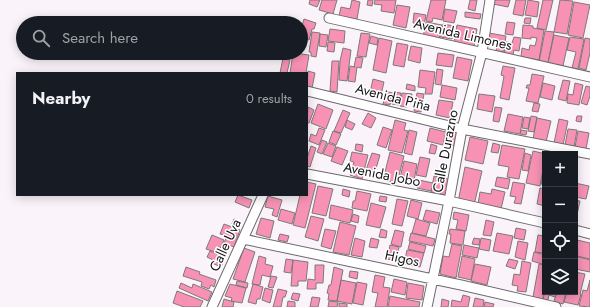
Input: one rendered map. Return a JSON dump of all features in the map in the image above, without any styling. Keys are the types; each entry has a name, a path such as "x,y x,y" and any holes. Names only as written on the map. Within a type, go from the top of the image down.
{"street":[{"name":"Calle Durazno","path":"427,307 462,129 482,52 490,0"},
{"name":"Avenida Limones","path":"329,18 590,77"},
{"name":"Avenida Piña","path":"308,91 462,129 590,154"},
{"name":"Avenida Jobo","path":"308,174 449,201 542,222"},
{"name":"Calle Uva","path":"212,307 263,196"},
{"path":"578,231 590,234"},
{"name":"Higos","path":"243,239 433,279 556,307"}],"building":[{"path":"310,0 320,0 317,7 309,4"},
{"path":"322,0 337,0 333,14 319,10"},
{"path":"352,0 360,2 357,19 339,16 341,7 350,9"},
{"path":"368,0 373,0 372,6 367,5"},
{"path":"375,0 396,0 394,13 381,11 382,5 374,4"},
{"path":"431,0 446,0 442,20 433,18 432,22 426,21"},
{"path":"470,0 477,0 475,11 468,9"},
{"path":"494,0 510,0 508,7 493,4"},
{"path":"516,0 526,0 523,16 513,14"},
{"path":"528,0 539,2 537,17 525,15"},
{"path":"543,0 553,0 546,30 537,28"},
{"path":"560,0 573,1 567,34 554,32"},
{"path":"574,2 590,5 583,38 568,35"},
{"path":"397,5 410,7 406,28 393,25"},
{"path":"445,9 457,11 454,23 443,21"},
{"path":"465,12 481,14 480,19 465,17"},
{"path":"414,13 426,15 424,25 413,23"},
{"path":"525,18 531,18 530,24 524,23"},
{"path":"308,20 316,23 314,29 312,29 309,40"},
{"path":"426,22 442,25 439,40 423,37"},
{"path":"507,22 515,23 513,35 505,34"},
{"path":"443,24 454,26 452,39 440,37"},
{"path":"457,25 477,29 474,46 454,42"},
{"path":"523,25 533,26 533,28 544,30 539,60 521,57 522,48 529,50 530,45 535,46 537,38 522,38"},
{"path":"330,29 345,31 344,43 328,41"},
{"path":"545,31 554,32 548,63 539,62"},
{"path":"312,32 320,33 316,57 311,56 311,52 309,52"},
{"path":"361,33 370,34 366,57 357,56"},
{"path":"489,33 506,36 503,52 496,51 498,41 488,40"},
{"path":"320,34 328,35 326,47 319,46"},
{"path":"554,35 569,38 563,66 548,63"},
{"path":"371,36 378,38 377,45 369,43"},
{"path":"514,37 521,38 519,51 514,50 513,55 504,53 506,42 512,43"},
{"path":"570,37 584,39 578,69 572,68 576,52 567,50"},
{"path":"379,38 392,41 386,73 373,70"},
{"path":"585,38 590,39 590,53 586,70 579,68"},
{"path":"328,42 335,43 334,52 327,51"},
{"path":"397,43 408,45 404,67 393,65"},
{"path":"411,46 422,48 420,63 408,60"},
{"path":"343,48 351,50 347,81 339,80 340,61"},
{"path":"438,53 454,55 452,67 436,65"},
{"path":"309,55 306,72 290,72 292,60 308,60"},
{"path":"356,57 363,58 361,68 357,67 355,82 348,81 350,66 354,67"},
{"path":"457,57 472,60 468,81 453,78"},
{"path":"283,60 290,60 287,72 280,72"},
{"path":"332,61 339,61 337,92 330,91"},
{"path":"503,66 515,68 509,100 500,98 504,76 501,75"},
{"path":"437,69 443,70 441,85 435,84"},
{"path":"420,70 435,72 432,94 425,94 426,88 418,87"},
{"path":"308,72 315,73 312,88 308,87"},
{"path":"532,74 544,76 538,103 526,101 529,88 526,88 527,85 530,85"},
{"path":"373,79 384,82 381,95 370,93"},
{"path":"563,80 570,81 566,101 558,99"},
{"path":"543,83 555,86 552,100 540,97"},
{"path":"575,83 583,85 579,105 567,103 568,94 573,95"},
{"path":"407,84 415,86 415,91 406,89"},
{"path":"442,85 457,88 455,100 440,97"},
{"path":"586,86 590,87 590,96 587,105 581,103"},
{"path":"386,91 392,93 390,105 383,104"},
{"path":"393,92 401,93 399,105 392,104"},
{"path":"402,93 412,94 411,103 408,102 407,107 400,106"},
{"path":"417,93 424,94 421,112 414,111"},
{"path":"479,94 495,96 492,112 477,109"},
{"path":"439,100 453,102 450,118 436,115"},
{"path":"534,103 540,104 538,112 532,111"},
{"path":"318,104 333,110 326,129 311,123"},
{"path":"308,107 314,110 308,123"},
{"path":"495,107 502,108 499,122 493,121"},
{"path":"343,110 350,113 341,133 334,131"},
{"path":"368,113 376,118 371,128 362,124"},
{"path":"508,114 523,117 520,134 504,131"},
{"path":"531,116 537,117 534,132 528,131"},
{"path":"577,116 582,116 581,122 576,121"},
{"path":"524,117 530,118 528,129 522,128"},
{"path":"537,118 551,121 546,142 533,139"},
{"path":"559,119 568,121 563,145 554,143"},
{"path":"347,120 355,124 352,130 345,127"},
{"path":"395,120 406,123 404,130 408,131 402,153 388,150"},
{"path":"383,127 392,130 386,148 377,145"},
{"path":"319,128 325,130 319,145 309,141 311,134 316,136"},
{"path":"430,128 446,132 443,145 427,141"},
{"path":"568,129 577,130 574,147 565,145"},
{"path":"409,130 417,132 412,155 404,153"},
{"path":"521,130 527,131 526,135 520,134"},
{"path":"333,131 341,134 336,145 329,142"},
{"path":"448,131 457,133 454,146 445,144"},
{"path":"578,131 589,133 586,149 575,147"},
{"path":"470,137 488,141 483,164 465,160"},
{"path":"322,140 327,142 322,154 317,152"},
{"path":"328,143 336,146 332,157 323,154"},
{"path":"493,143 500,145 498,153 491,152"},
{"path":"356,144 363,145 362,152 355,150"},
{"path":"431,144 437,146 435,154 429,153"},
{"path":"502,145 525,149 519,179 507,177 509,167 498,165"},
{"path":"311,146 316,148 310,167 308,166 308,155"},
{"path":"337,147 348,151 342,165 331,161"},
{"path":"533,151 542,153 542,175 540,186 526,183"},
{"path":"352,152 368,155 362,179 350,175 354,162 350,161"},
{"path":"390,152 404,156 397,183 383,180"},
{"path":"372,153 380,155 375,172 366,170"},
{"path":"525,153 531,155 528,171 522,170"},
{"path":"420,157 430,159 426,177 416,175"},
{"path":"404,161 417,164 414,181 400,178"},
{"path":"465,167 482,171 474,205 458,202"},
{"path":"434,176 449,179 446,195 431,192"},
{"path":"497,177 510,179 508,189 495,186"},
{"path":"419,180 433,183 431,191 417,188"},
{"path":"308,182 316,184 305,228 293,225 300,196 308,196"},
{"path":"513,182 525,184 521,204 514,203 516,197 510,196"},
{"path":"578,184 589,186 586,199 578,198"},
{"path":"318,186 333,189 326,216 312,213"},
{"path":"540,188 542,188 542,205 537,204"},
{"path":"343,189 350,191 349,197 342,195"},
{"path":"492,189 505,192 501,209 478,204 480,192 491,194"},
{"path":"357,191 371,194 367,211 352,208"},
{"path":"238,196 252,200 249,208 235,202"},
{"path":"268,196 282,200 277,217 272,215 274,209 265,207"},
{"path":"380,196 387,197 386,202 379,201"},
{"path":"397,199 408,201 402,226 392,224"},
{"path":"411,200 422,203 418,219 407,216"},
{"path":"371,203 386,207 380,228 366,225"},
{"path":"331,205 353,210 350,223 329,218"},
{"path":"281,209 295,213 292,224 278,220"},
{"path":"426,210 440,213 437,224 423,220"},
{"path":"454,212 469,215 466,231 456,229 458,220 453,219"},
{"path":"353,214 359,216 358,223 351,221"},
{"path":"311,216 324,219 318,241 305,237"},
{"path":"261,218 274,221 270,238 256,234"},
{"path":"234,219 239,221 237,226 232,224"},
{"path":"416,219 430,223 426,236 412,233"},
{"path":"486,220 494,222 491,236 483,235"},
{"path":"340,222 356,226 349,255 333,252"},
{"path":"224,224 240,230 234,247 224,243 227,236 220,234"},
{"path":"516,228 526,230 524,240 514,238"},
{"path":"325,229 336,231 331,249 321,246"},
{"path":"381,229 387,231 386,238 379,237"},
{"path":"450,229 465,231 463,245 450,243"},
{"path":"395,230 404,232 401,247 391,244"},
{"path":"411,233 435,239 433,246 409,241"},
{"path":"497,233 513,236 509,254 493,251"},
{"path":"280,234 289,236 287,242 278,240"},
{"path":"212,235 224,240 218,253 206,249"},
{"path":"538,235 542,236 542,253 535,252"},
{"path":"355,238 365,241 362,257 351,255"},
{"path":"371,238 379,240 377,248 369,247"},
{"path":"474,238 480,239 479,245 472,244"},
{"path":"481,238 491,240 489,251 479,249"},
{"path":"578,240 590,243 590,259 578,256"},
{"path":"518,241 528,243 525,260 515,257"},
{"path":"410,242 426,246 424,253 408,249"},
{"path":"452,244 462,246 456,278 440,274 443,256 449,257"},
{"path":"390,245 399,247 397,261 387,259"},
{"path":"464,245 479,248 477,258 462,255"},
{"path":"244,248 255,252 245,282 233,279"},
{"path":"407,250 424,253 420,267 404,264"},
{"path":"210,251 225,257 221,267 212,263 213,260 207,257"},
{"path":"534,252 542,254 542,264 532,261"},
{"path":"259,256 266,258 265,264 273,266 270,277 262,275 260,285 252,284"},
{"path":"462,256 475,259 471,280 458,277"},
{"path":"578,257 590,260 590,272 578,270"},
{"path":"286,259 293,260 291,273 284,272"},
{"path":"509,259 518,261 515,269 506,266"},
{"path":"293,260 308,262 306,281 298,281 298,286 291,286"},
{"path":"522,261 531,263 526,292 517,291 518,286 512,285 514,274 520,275"},
{"path":"475,264 491,267 487,285 471,281"},
{"path":"539,264 542,264 543,299 533,297"},
{"path":"315,265 324,265 323,283 316,283 316,289 307,289 308,279 315,280"},
{"path":"186,267 200,272 199,274 216,280 214,287 211,285 209,289 201,286 202,282 183,276"},
{"path":"334,267 343,270 337,301 328,300 329,294 327,293 329,285 331,285"},
{"path":"350,271 358,272 357,279 349,277"},
{"path":"578,273 585,274 578,305 564,302 566,295 578,295"},
{"path":"375,275 385,277 383,287 390,288 387,307 375,307 378,293 372,292"},
{"path":"271,276 277,277 273,288 268,287"},
{"path":"394,279 407,282 405,295 391,292"},
{"path":"341,280 356,283 352,304 337,301"},
{"path":"590,280 590,307 579,306 583,290 587,291"},
{"path":"237,281 248,283 247,288 236,285"},
{"path":"357,282 367,284 363,305 353,303"},
{"path":"181,283 192,288 193,284 212,292 208,301 179,288"},
{"path":"408,283 424,286 422,300 406,298"},
{"path":"230,284 246,288 242,303 231,301 232,298 225,296"},
{"path":"253,284 263,287 260,299 257,299 256,304 248,302"},
{"path":"265,288 273,290 270,303 262,300"},
{"path":"278,289 287,291 285,297 283,297 281,307 273,307"},
{"path":"177,291 203,301 200,307 184,307 173,303"},
{"path":"293,293 300,294 298,301 291,299"},
{"path":"463,295 470,297 468,307 451,307 452,300 461,302"},
{"path":"544,295 549,295 548,300 543,299"},
{"path":"556,295 565,295 563,304 554,301"},
{"path":"390,296 420,302 419,307 388,307"},
{"path":"312,297 320,298 318,307 310,307"},
{"path":"475,298 484,300 483,307 473,307"},
{"path":"224,299 234,302 233,307 222,307"},
{"path":"442,299 449,301 448,307 441,307"},
{"path":"288,301 295,302 295,307 287,307"},
{"path":"329,301 338,302 337,307 328,307"},
{"path":"485,302 494,304 493,307 484,307"},
{"path":"339,303 347,304 347,307 339,307"}]}
